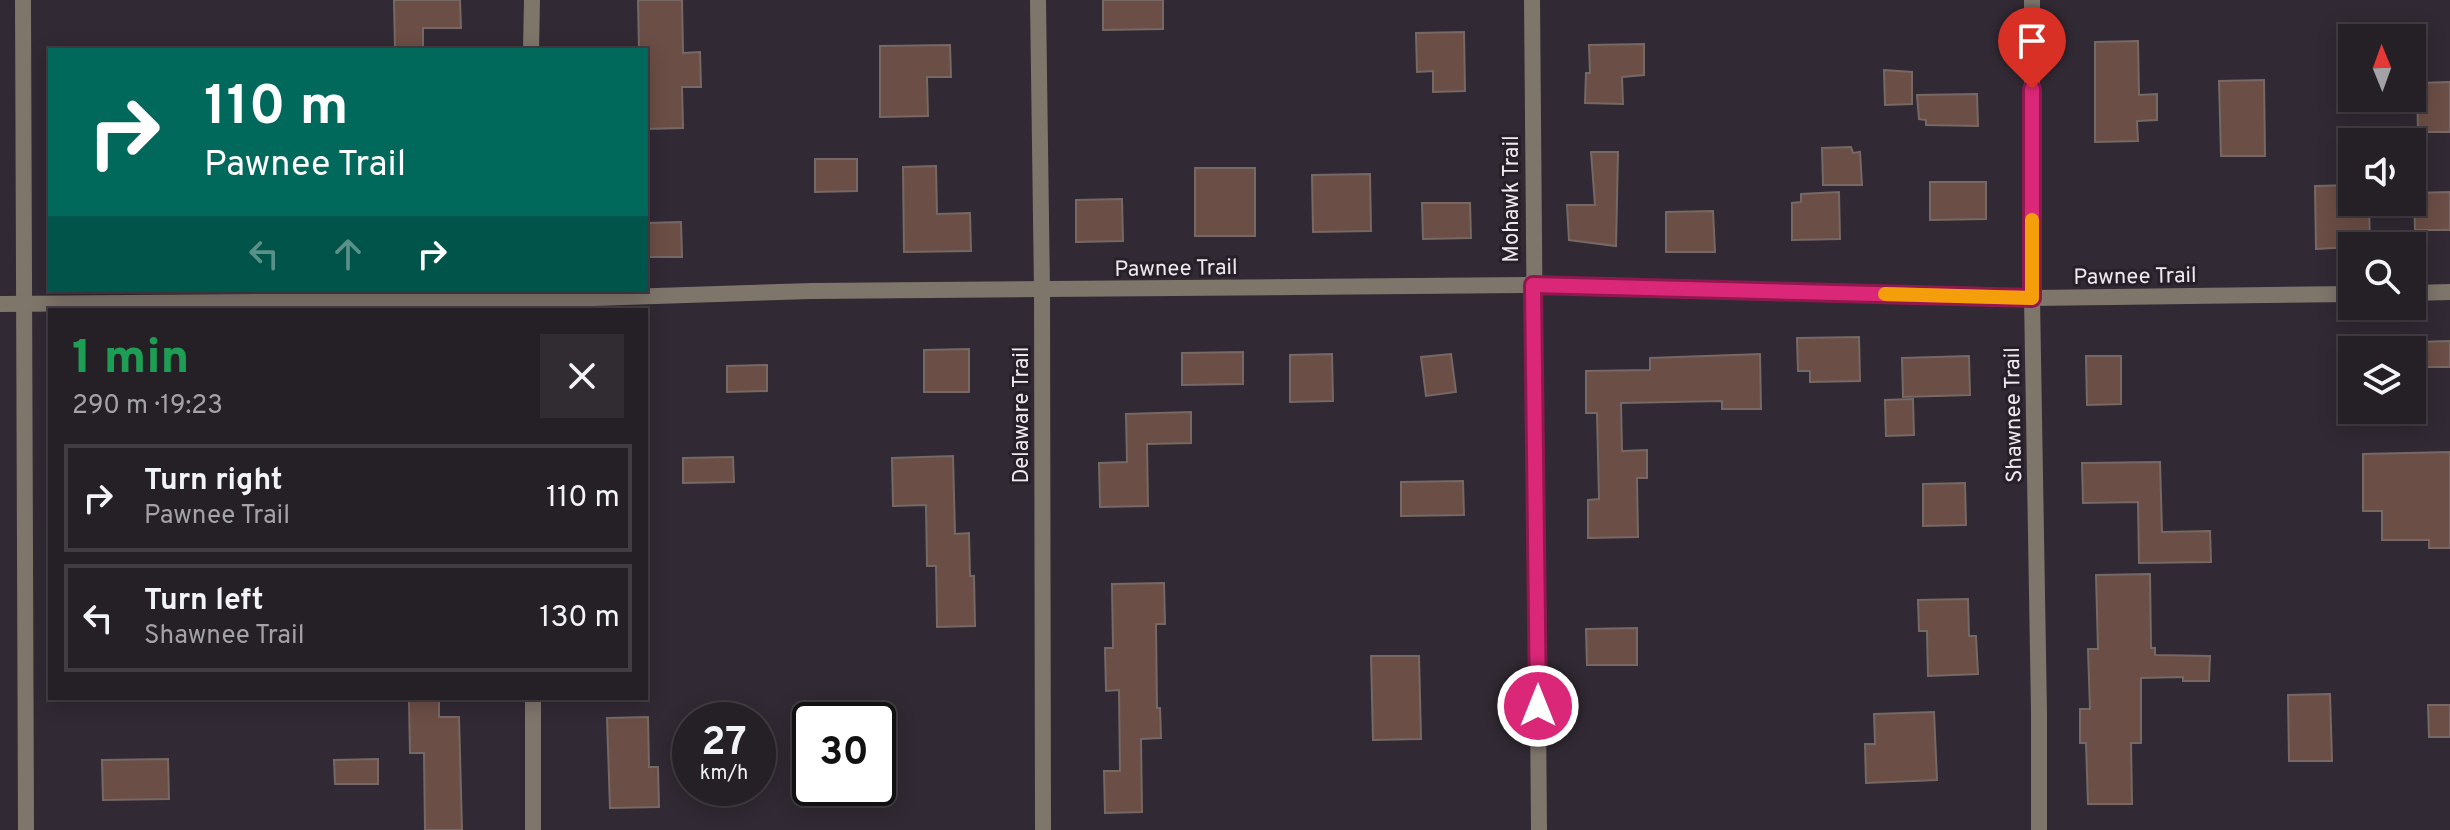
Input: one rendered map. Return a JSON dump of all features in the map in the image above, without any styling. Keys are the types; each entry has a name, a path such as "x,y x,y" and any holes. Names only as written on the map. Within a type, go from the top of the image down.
{"street":[{"path":"23,0 26,830"},
{"path":"531,48 532,0"},
{"name":"Delaware Trail","path":"1038,0 1043,830"},
{"name":"Mohawk Trail","path":"1532,0 1539,830"},
{"name":"Shawnee Trail","path":"2032,0 2032,298 2039,830"},
{"name":"Pawnee Trail","path":"0,304 532,300 812,291 1533,285 2032,298 2338,294"},
{"path":"2426,293 2450,292"},
{"path":"533,700 533,830"}],"building":[{"path":"394,0 460,0 461,28 423,28 423,48 395,48"},
{"path":"638,0 682,0 683,53 700,52 701,87 682,87 683,128 648,129 648,48 639,48"},
{"path":"1103,0 1163,0 1163,29 1103,30"},
{"path":"1464,32 1465,91 1433,92 1433,71 1417,72 1416,33"},
{"path":"2138,41 2139,95 2157,94 2157,120 2137,121 2138,141 2095,142 2095,42"},
{"path":"1644,44 1644,75 1622,77 1623,104 1585,103 1586,73 1590,73 1589,45"},
{"path":"950,45 951,77 927,77 928,116 880,117 880,46"},
{"path":"1884,70 1912,72 1912,104 1885,105"},
{"path":"2264,80 2265,156 2221,156 2219,81"},
{"path":"2450,82 2450,132 2426,132 2426,128 2418,128 2418,112 2426,112 2426,83"},
{"path":"1977,94 1978,126 1926,125 1926,120 1919,119 1917,95"},
{"path":"1851,147 1853,153 1860,152 1862,185 1823,185 1822,148"},
{"path":"1591,152 1618,152 1616,246 1569,240 1567,205 1595,205"},
{"path":"815,159 857,159 857,191 815,192"},
{"path":"936,166 937,214 970,213 971,251 904,252 903,167"},
{"path":"1195,168 1255,168 1255,236 1195,236"},
{"path":"1370,174 1371,231 1313,232 1312,175"},
{"path":"1930,182 1986,182 1986,219 1930,220"},
{"path":"2338,185 2338,216 2369,216 2370,232 2338,232 2338,248 2316,249 2315,186"},
{"path":"1839,192 1840,239 1792,240 1792,203 1801,202 1801,194"},
{"path":"2450,192 2450,230 2415,230 2415,216 2426,216 2426,193"},
{"path":"1122,199 1123,241 1076,242 1076,200"},
{"path":"1422,203 1470,203 1471,238 1423,239"},
{"path":"1713,211 1715,252 1666,252 1666,212"},
{"path":"681,222 682,257 648,257 648,223"},
{"path":"1859,337 1860,381 1810,382 1810,371 1798,371 1797,338"},
{"path":"2450,341 2450,367 2426,367 2426,342"},
{"path":"969,349 969,392 924,392 924,350"},
{"path":"1243,352 1243,384 1182,385 1182,353"},
{"path":"1332,354 1333,401 1290,402 1290,355"},
{"path":"1451,354 1456,392 1426,396 1421,357"},
{"path":"1760,354 1761,409 1722,409 1722,401 1621,403 1622,451 1647,450 1647,478 1637,478 1638,537 1588,538 1588,500 1599,499 1597,413 1586,413 1586,371 1650,370 1650,358"},
{"path":"1969,356 1970,395 1903,397 1902,358"},
{"path":"2086,356 2121,356 2121,404 2087,405"},
{"path":"767,365 767,391 727,392 727,366"},
{"path":"1913,399 1914,435 1886,436 1885,400"},
{"path":"1191,412 1191,443 1147,444 1148,506 1100,507 1099,463 1127,462 1126,414"},
{"path":"2450,452 2450,548 2429,548 2429,540 2382,540 2382,511 2363,511 2363,454"},
{"path":"953,456 955,534 969,533 975,626 937,627 936,566 927,566 926,505 893,506 892,458"},
{"path":"733,457 734,482 683,483 683,458"},
{"path":"2160,462 2162,532 2210,531 2211,562 2139,563 2138,502 2083,503 2082,463"},
{"path":"1463,481 1464,515 1401,516 1401,482"},
{"path":"1965,483 1966,525 1923,526 1923,484"},
{"path":"2150,574 2151,648 2155,648 2155,655 2210,656 2209,681 2183,681 2183,677 2141,678 2141,743 2131,743 2132,804 2088,804 2086,743 2080,743 2080,709 2090,709 2088,649 2098,649 2096,575"},
{"path":"1164,583 1165,624 1156,624 1157,708 1160,708 1161,738 1141,739 1142,812 1105,813 1104,771 1120,771 1119,690 1106,691 1105,648 1113,648 1112,584"},
{"path":"1968,599 1969,636 1976,636 1978,674 1928,676 1927,631 1919,631 1918,600"},
{"path":"1637,628 1637,665 1587,665 1586,629"},
{"path":"1371,656 1419,656 1421,739 1373,740"},
{"path":"2330,694 2332,761 2289,761 2288,695"},
{"path":"439,700 439,717 459,717 462,830 425,830 424,753 410,753 409,701"},
{"path":"2428,705 2450,705 2450,737 2429,737"},
{"path":"1934,712 1937,780 1866,783 1865,744 1875,744 1874,714"},
{"path":"648,717 649,767 658,767 659,807 610,808 607,718"},
{"path":"168,759 169,799 103,800 102,760"},
{"path":"378,759 378,784 335,784 334,760"}],"slow traffic":[{"path":"1885,294 2032,298 2032,220"}],"route":[{"path":"1538,706 1533,285 2032,298 2032,89"}]}
